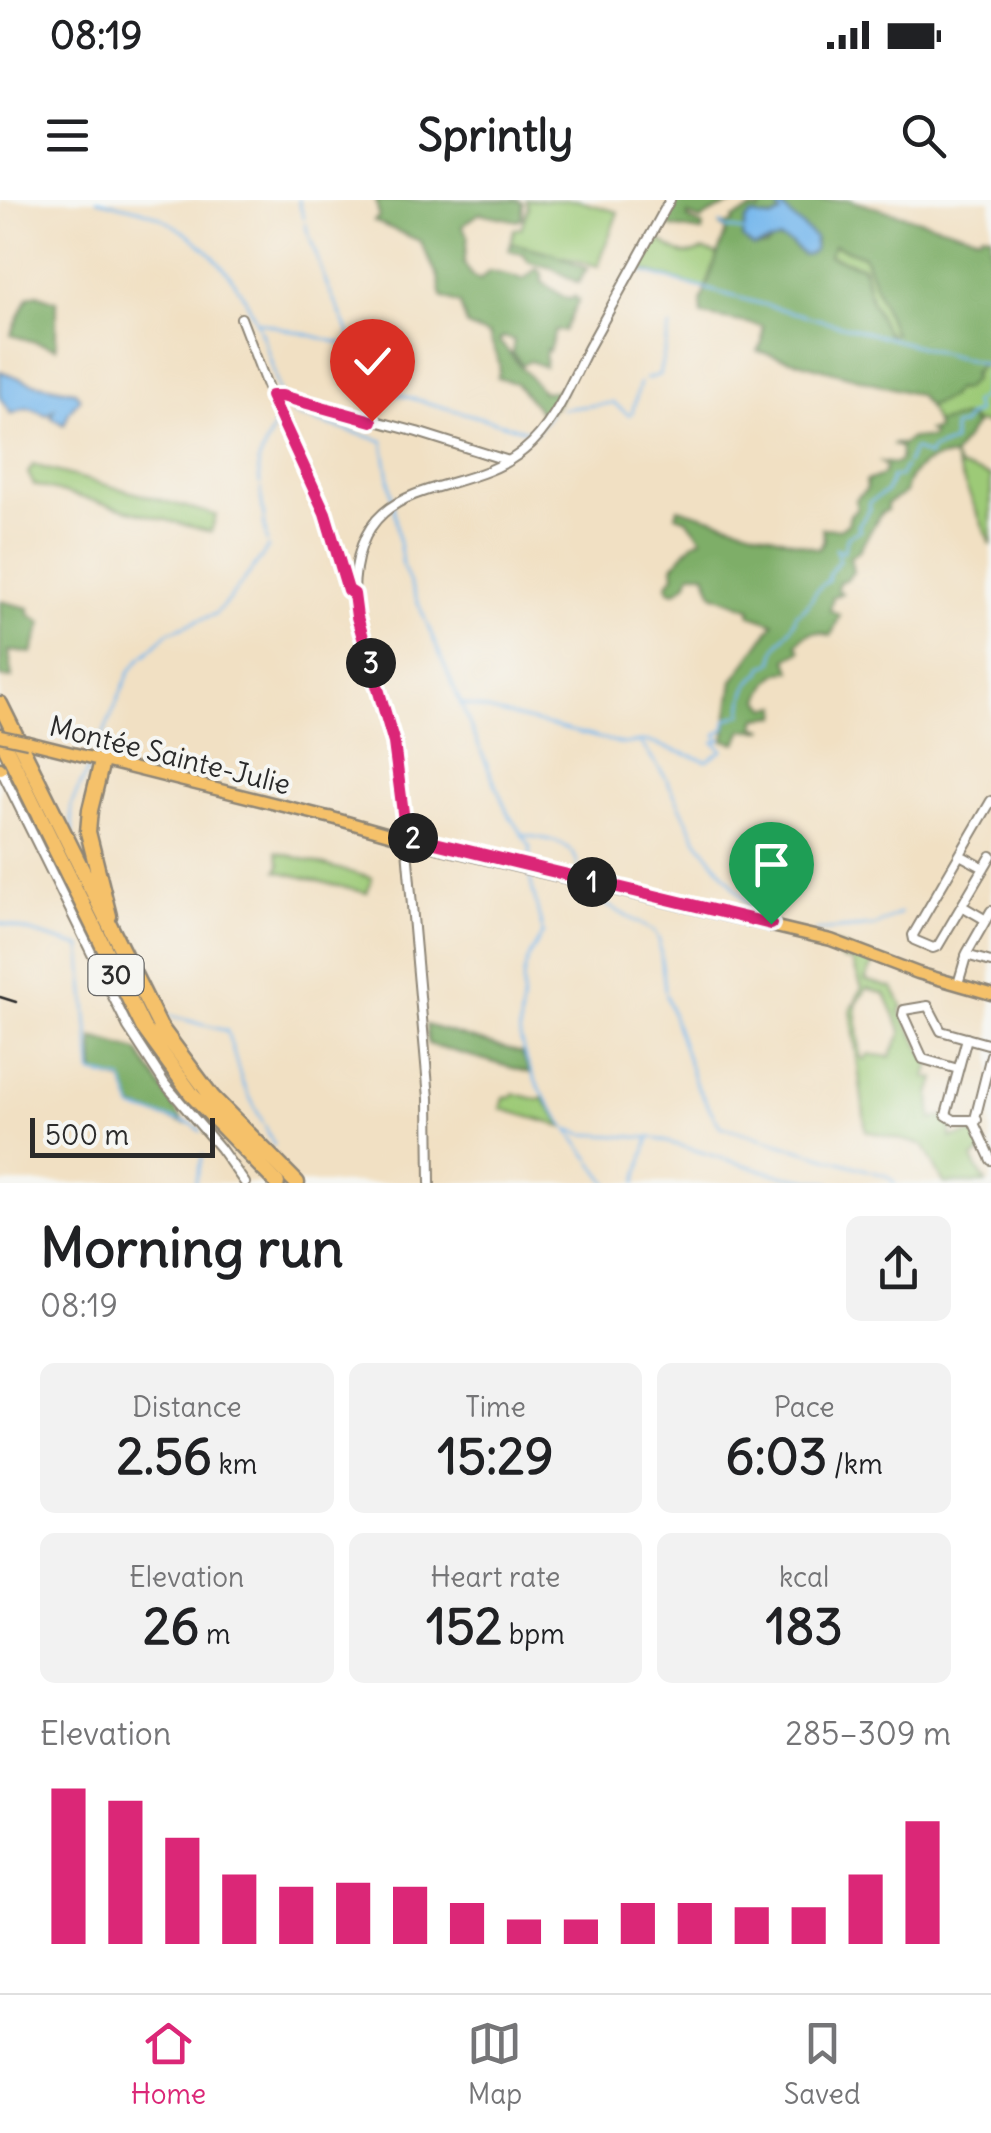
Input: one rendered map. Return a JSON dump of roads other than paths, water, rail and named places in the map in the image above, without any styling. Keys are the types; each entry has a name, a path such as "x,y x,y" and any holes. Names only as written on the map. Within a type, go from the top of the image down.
{"highway":[{"name":"30","path":"0,704 156,1020 192,1072 290,1181"},
{"name":"30","path":"0,736 143,1027 192,1096 290,1181"},
{"path":"102,761 90,810 89,839 127,966"}],"main road":[{"name":"Montée Sainte-Julie","path":"0,736 830,940 991,994"},
{"name":"Montée Sainte-Julie","path":"406,837 459,850"},
{"path":"406,853 421,843"}],"street":[{"path":"430,1183 429,1098 406,837 394,743 357,617 356,569 375,524 394,506 422,490 509,461 527,448 546,425 670,200"},
{"path":"241,318 271,396 325,513 348,590 354,594"},
{"path":"271,396 418,432 509,461"},
{"path":"0,768 136,1041 246,1183"},
{"path":"991,800 914,939 936,948 991,856"},
{"path":"960,854 984,868"},
{"path":"958,984 966,955 988,916 962,906"},
{"path":"966,955 991,962"},
{"path":"958,1070 922,1058 903,1010 928,1006 940,1030 991,1045"},
{"path":"967,1038 946,1115 955,1120 976,1120"},
{"path":"991,1056 976,1120 976,1132 991,1157"},
{"path":"976,1120 991,1065"}],"water":[{"path":"774,200 815,238 814,250 809,254 803,255 780,239 754,247 742,238 746,220 752,215 771,219 781,214"},
{"path":"0,371 74,391 80,398 64,425 51,417 54,409 46,415 29,408 11,414 0,397"}],"waterway":[{"path":"97,200 156,215 208,252 226,271 253,314 279,392"},
{"path":"298,200 304,218"},
{"path":"305,224 327,285 374,387"},
{"path":"721,224 743,231"},
{"path":"636,270 991,366"},
{"path":"259,322 352,346"},
{"path":"645,379 659,375 670,327"},
{"path":"986,381 991,372"},
{"path":"632,413 640,383"},
{"path":"907,463 913,449 929,456 931,450 953,442 953,427 962,425 977,412 973,402 983,397 985,383"},
{"path":"379,389 535,433 550,413"},
{"path":"282,399 295,415 383,441 403,567 474,735"},
{"path":"562,409 613,403 629,415"},
{"path":"260,484 258,463 279,415"},
{"path":"460,703 623,744 646,741 707,761 723,750 714,742 721,740 716,735 725,728 726,720 742,714 748,686 763,667 774,661 776,648 792,627 796,614 828,581 839,560 836,548 843,552 848,536 860,530 858,526 870,509 869,502 886,492 892,477 900,476 905,467"},
{"path":"261,495 264,518"},
{"path":"264,521 266,535"},
{"path":"266,538 267,542"},
{"path":"263,555 268,547"},
{"path":"233,594 262,557"},
{"path":"144,656 169,632 215,614 232,596"},
{"path":"95,754 130,671 142,657"},
{"path":"475,737 508,814 530,846 531,866"},
{"path":"641,743 666,778 697,840 759,918"},
{"path":"73,837 71,805 91,763"},
{"path":"524,835 569,849 578,875"},
{"path":"529,874 543,933 529,957"},
{"path":"578,882 588,895 654,931 659,940 665,991"},
{"path":"108,884 124,938"},
{"path":"815,931 875,926 900,913"},
{"path":"0,923 81,947 92,1073 123,1080 133,1109 192,1124 201,1131"},
{"path":"528,960 519,1027 524,1054 548,1101 590,1159"},
{"path":"666,995 696,1085 720,1126 887,1176 895,1183"},
{"path":"160,1013 227,1031 242,1082 263,1123"},
{"path":"265,1126 274,1145"},
{"path":"568,1129 583,1134 654,1138"},
{"path":"636,1183 649,1138"},
{"path":"657,1139 779,1175 830,1183"},
{"path":"195,1183 203,1155"},
{"path":"592,1162 608,1183"}],"railway":[{"path":"0,997 16,1002"}]}
